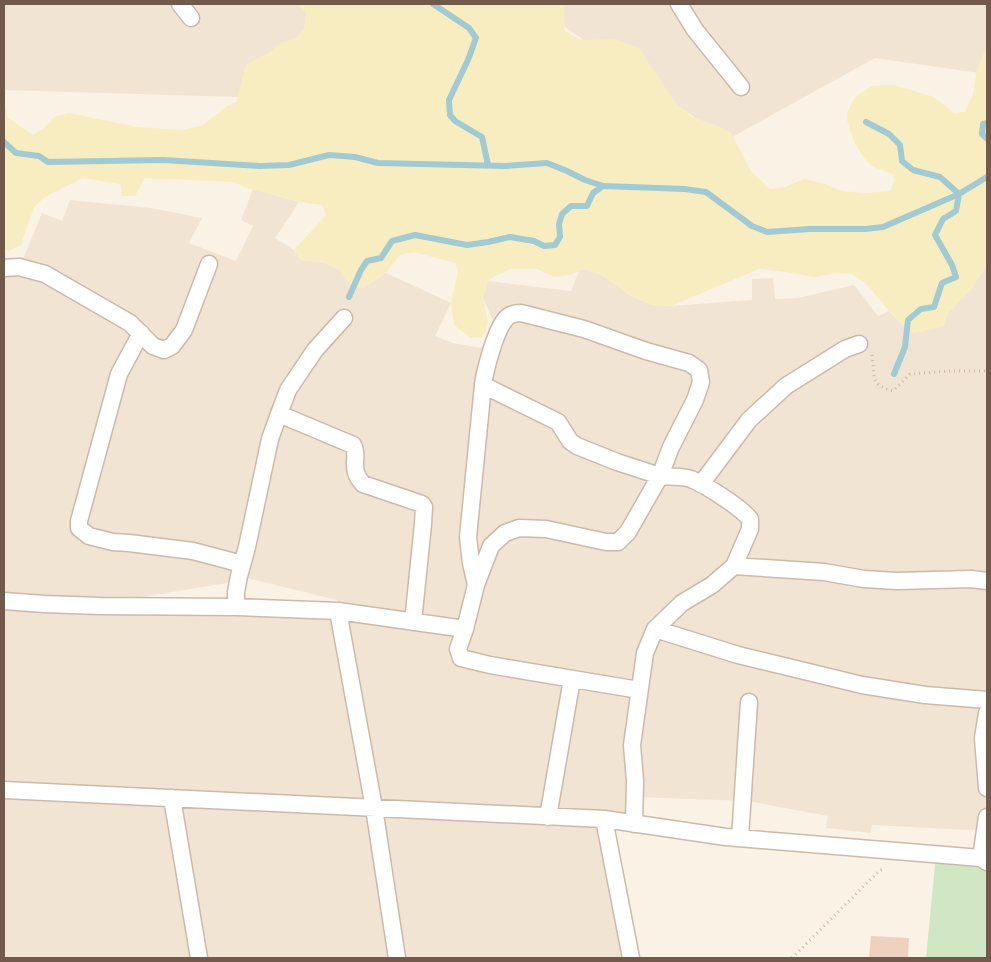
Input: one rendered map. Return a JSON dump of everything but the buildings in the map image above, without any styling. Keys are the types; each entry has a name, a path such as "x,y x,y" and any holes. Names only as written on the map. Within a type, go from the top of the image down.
{"street":[{"path":"180,4 191,18"},
{"path":"679,4 695,30 741,87"},
{"path":"4,268 19,267 44,274 130,324 153,346 164,350 172,346 184,330 209,264"},
{"path":"476,585 468,537 483,385 498,330 504,320 512,314 521,312 584,329 689,363 699,370 701,382 695,400 671,447 660,476 628,532 618,542 606,542 546,530 519,528 505,533 491,546 476,585 469,618 458,649 461,658 490,665 640,690"},
{"path":"236,607 236,592 242,564 270,439 279,414 288,390 315,350 344,318"},
{"path":"141,334 120,374 79,521 79,528 89,536 113,542 193,551 242,564"},
{"path":"701,484 748,420 786,386 844,349 859,344"},
{"path":"483,385 558,422 570,440 577,446 660,476 690,478 744,512 750,519 750,529 734,566 712,585 682,603 655,629 645,654 632,745 635,781 634,824"},
{"path":"279,414 353,445 355,448 355,469 358,478 363,484 422,504 424,508 423,524 413,622"},
{"path":"734,566 824,572 897,581 987,580"},
{"path":"4,602 338,611 465,629"},
{"path":"338,611 374,808 397,958"},
{"path":"655,629 738,655 862,685 925,695 987,700"},
{"path":"548,817 572,679"},
{"path":"740,838 748,702"},
{"path":"987,714 982,738 987,788"},
{"path":"4,790 604,819 740,838 914,852 984,860 987,817"},
{"path":"172,798 199,958"},
{"path":"604,819 631,958"}],"path":[{"path":"859,344 873,355 874,379 882,388 893,391 910,374 951,371 987,372"},
{"path":"792,958 878,872 914,852"}],"shaded area":[{"path":"4,4 308,4 307,99 4,90"},
{"path":"532,4 987,4 987,74 875,58 727,140"},
{"path":"253,189 299,202 275,238 294,250 301,260 325,263 340,270 346,280 363,288 386,273 451,303 435,336 453,343 492,350 498,332 483,298 488,281 571,291 579,271 585,269 602,275 628,294 652,305 671,306 752,300 752,279 773,278 775,299 798,298 854,285 878,316 889,311 899,322 943,327 948,313 972,288 987,264 987,831 872,825 871,833 826,828 828,816 748,801 635,797 634,824 604,819 631,958 4,958 4,261 24,257 42,213 62,221 70,200 151,208 202,218 189,243 236,261 253,226 241,220","holes":["234,575 337,600 338,611 111,602 227,583"]}],"green space":[{"path":"936,854 987,862 987,958 926,958"}],"sand":[{"path":"298,4 564,4 565,31 581,40 616,39 639,48 675,102 692,117 718,126 731,133 751,171 770,189 785,187 804,179 822,183 842,191 866,193 890,191 895,179 891,173 873,167 855,144 847,120 847,112 856,96 872,86 894,85 934,97 954,113 965,112 973,94 977,68 987,46 987,264 972,288 948,313 943,327 913,333 899,322 866,284 852,274 836,273 815,277 759,269 671,306 652,305 628,294 602,275 586,269 569,275 554,277 537,269 511,269 488,281 483,298 488,323 483,337 470,338 454,325 451,303 458,271 455,263 414,252 400,255 386,273 363,288 354,288 340,270 325,263 301,260 294,250 326,215 322,205 299,202 244,187 234,182 145,178 135,196 122,196 120,184 83,178 45,197 34,207 21,245 9,251 4,249 4,104 8,118 33,135 44,128 54,117 69,113 138,127 182,130 203,125 227,106 236,102 246,65 270,52 280,43 296,38 304,28 306,13"}],"waterway":[{"path":"433,4 469,28 476,38 449,100 450,115 455,121 482,137 488,165"},
{"path":"866,122 889,134 900,145 902,161 913,170 940,177 959,194 956,211 943,219 935,235 952,265 956,277 942,283 934,307 921,309 908,320 905,347 894,374"},
{"path":"987,123 983,124 982,134 987,139"},
{"path":"4,142 16,153 39,156 48,162 163,160 260,166 289,165 329,155 355,157 378,163 505,166 547,163 603,186 685,189 706,192 752,226 767,232 883,227 959,194 987,177"},
{"path":"349,297 367,261 381,258 392,241 415,235 467,245 510,237 534,241 544,246 555,245 560,237 559,224 562,214 571,206 587,206 593,193 603,186"}]}
